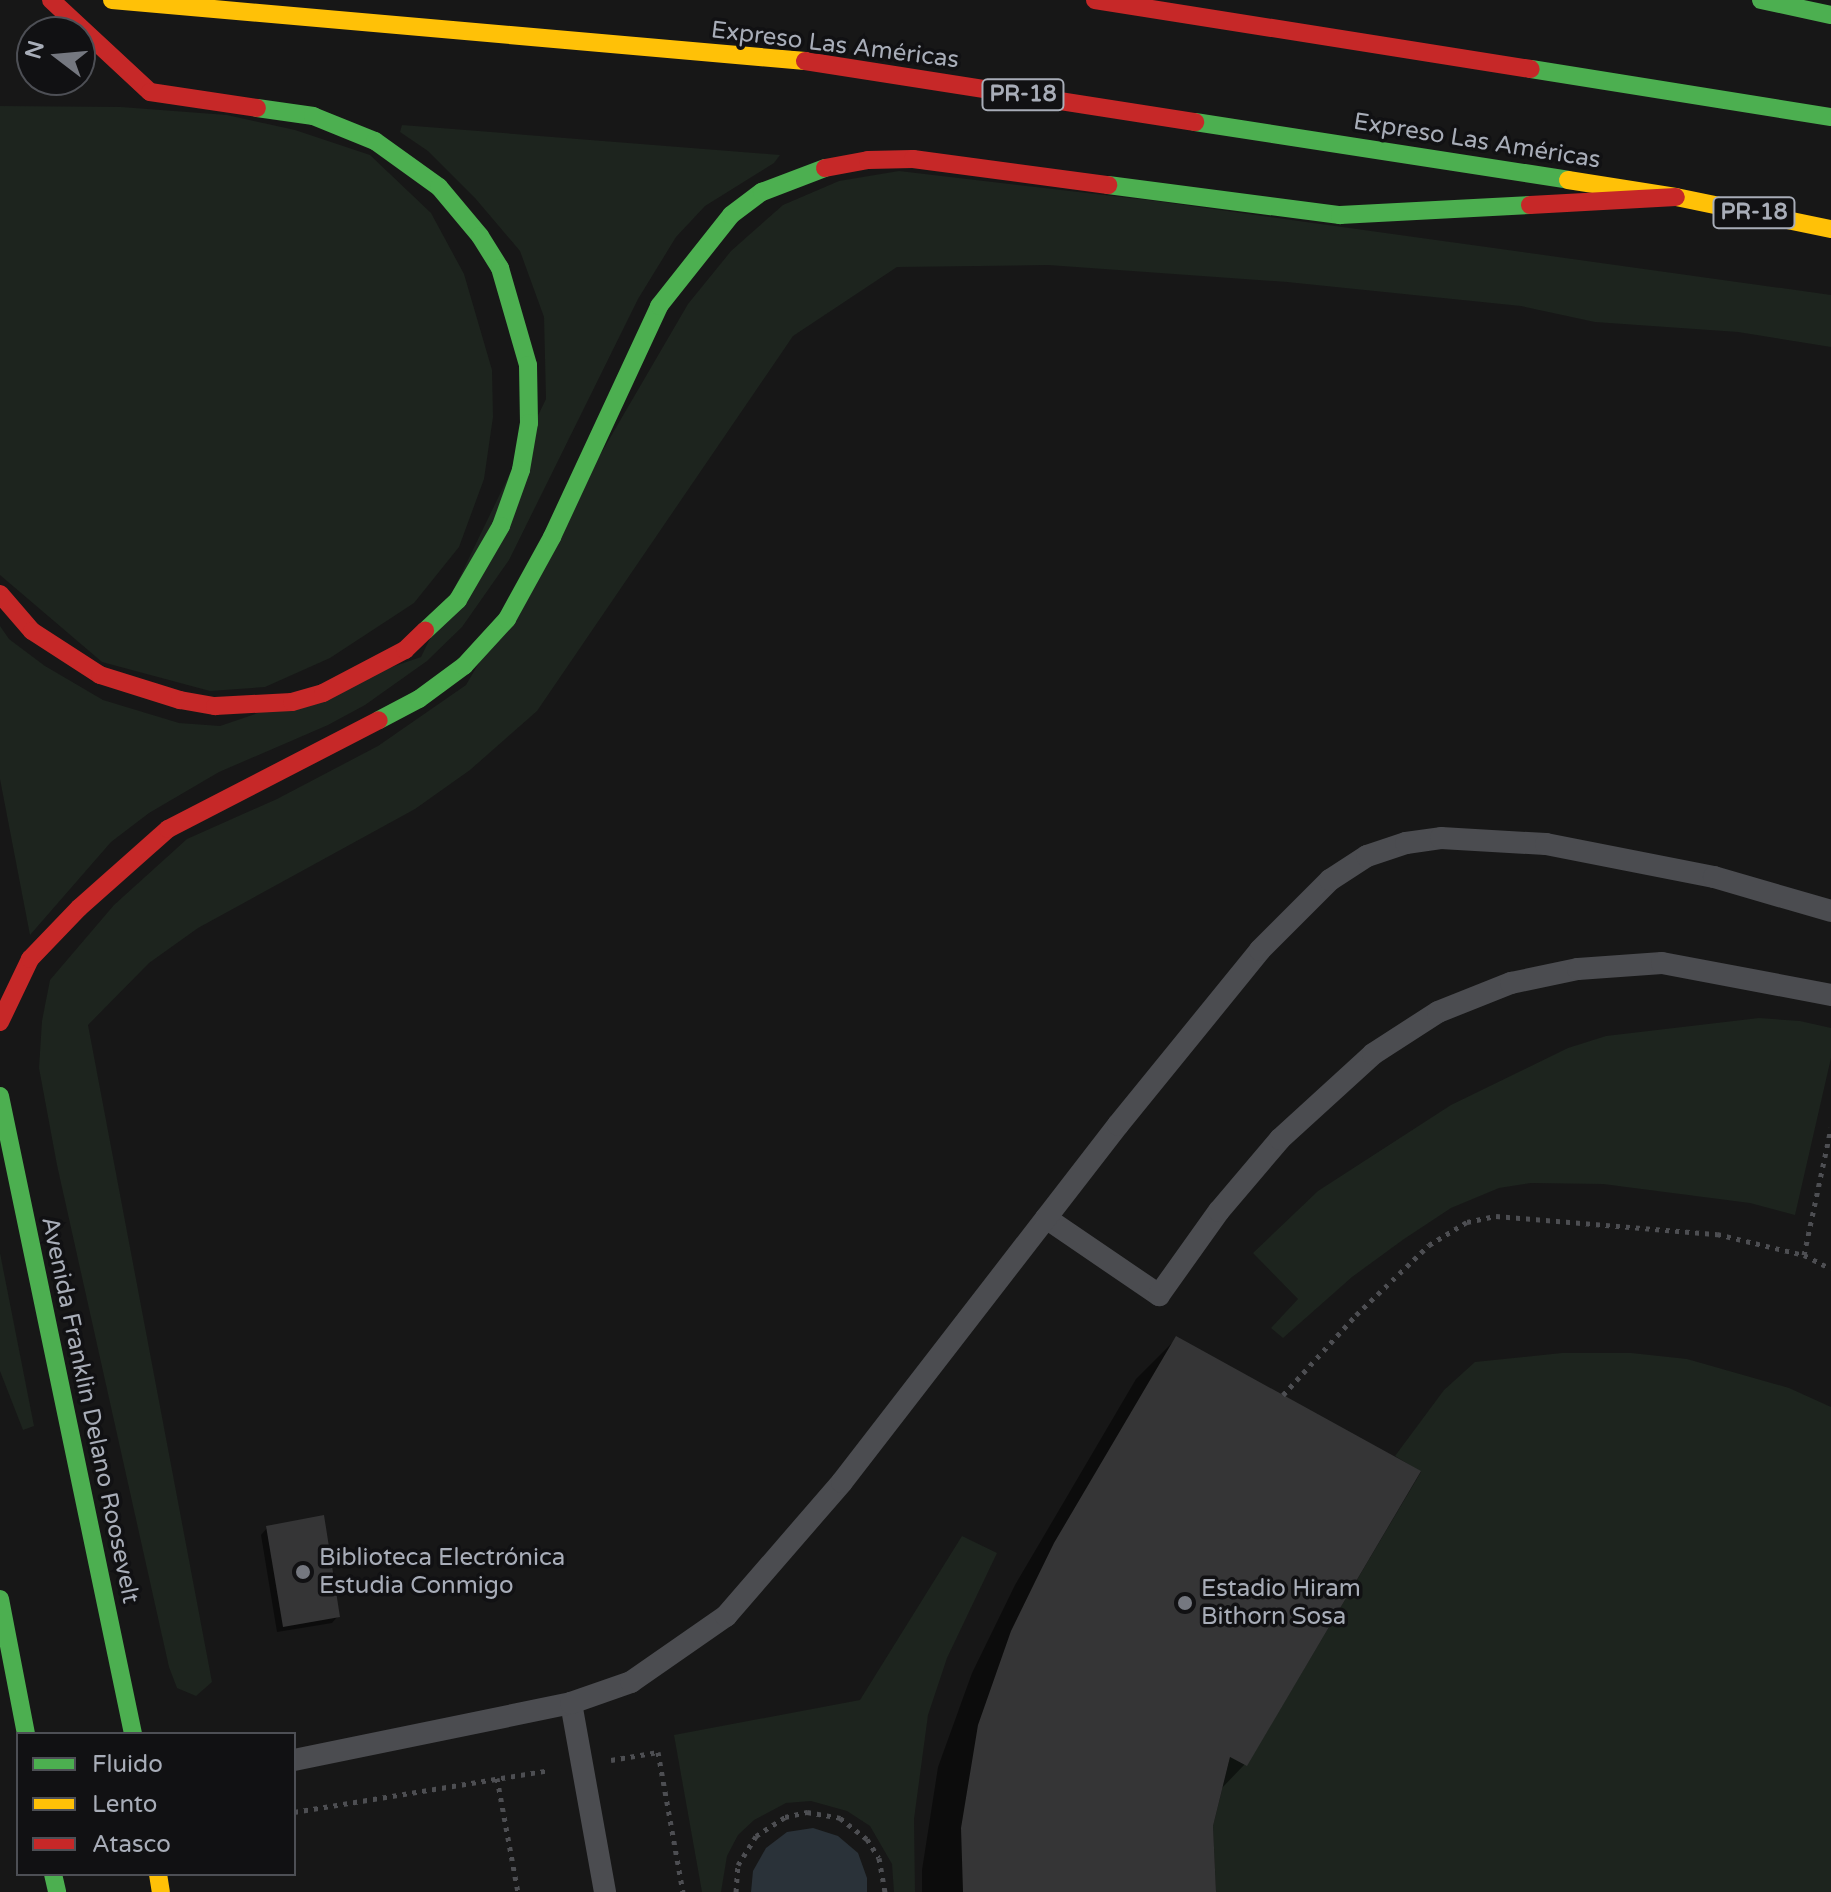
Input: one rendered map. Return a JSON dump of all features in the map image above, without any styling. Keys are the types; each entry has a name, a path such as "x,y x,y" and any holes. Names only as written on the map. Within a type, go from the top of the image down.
{"main road":[{"path":"0,594 32,631 100,675 180,700 215,706 251,706 292,702 323,693 405,650 458,600 501,526 521,470 529,423 528,365 500,268 480,236 439,187 375,141 313,116 150,92 51,0"},
{"name":"Expreso Las Américas","path":"112,0 814,62 1676,197 1831,229"},
{"path":"1095,0 1831,117"},
{"path":"1761,0 1831,15"},
{"path":"0,1022 30,959 79,908 168,829 419,699 464,666 507,619 552,537 659,306 731,215 762,192 821,169 868,160 913,159 1340,215 1676,197"},
{"name":"Avenida Franklin Delano Roosevelt","path":"0,1096 133,1732"},
{"path":"0,1599 26,1732"}],"lane":[{"path":"296,1760 571,1703 631,1682 726,1616 842,1482 1046,1218 1269,940 1330,880 1367,856 1406,843 1441,838 1546,844 1714,877 1831,911"},
{"path":"1046,1218 1159,1295 1219,1211 1280,1139 1373,1054 1438,1012 1511,983 1578,969 1662,963 1831,995"},
{"path":"571,1703 605,1892"}],"path":[{"path":"1804,1255 1831,1128"},
{"path":"1283,1395 1356,1315 1429,1245 1467,1222 1496,1216 1717,1234 1804,1255 1831,1269"},
{"path":"296,1812 658,1752 683,1892"},
{"path":"497,1778 518,1892"},
{"path":"736,1892 738,1865 756,1836 774,1822 807,1812 840,1818 867,1839 879,1858 885,1892"}],"shaded area":[{"path":"0,106 121,107 227,115 295,130 370,155 431,213 464,274 492,370 493,417 484,479 459,547 414,603 330,658 265,687 210,691 102,662 0,575"},
{"path":"402,125 780,155 774,163 705,206 676,237 638,299 509,560 462,627 427,661 365,705 328,725 219,772 149,813 111,842 30,935 0,779 0,626 9,639 45,666 103,700 179,723 220,726 421,657 546,399 544,317 520,251 475,198 428,151 400,132"},
{"path":"899,171 1156,201 1831,295 1831,347 1738,332 1595,322 1521,306 1287,282 1048,265 897,267 793,336 537,711 470,770 415,809 198,928 149,963 88,1025 212,1682 196,1696 177,1688 169,1667 57,1165 39,1068 42,1021 50,980 114,905 187,839 277,799 378,746 466,685 688,304 731,251 783,205 839,181"},
{"path":"1759,1018 1800,1021 1831,1028 1831,1058 1795,1215 1750,1203 1603,1184 1531,1183 1499,1188 1451,1208 1404,1239 1352,1277 1283,1338 1271,1328 1298,1299 1253,1253 1318,1191 1451,1105 1568,1048 1606,1036"},
{"path":"0,1253 34,1426 23,1430 0,1371"},
{"path":"1562,1353 1631,1353 1687,1359 1789,1388 1831,1407 1831,1892 1216,1892 1213,1826 1230,1757 1247,1765 1421,1472 1395,1456 1444,1390 1475,1362"},
{"path":"962,1536 997,1553 947,1658 928,1715 914,1819 915,1892 894,1892 892,1864 870,1826 847,1811 811,1801 786,1803 754,1820 738,1835 727,1856 721,1892 702,1892 674,1735 860,1700"},
{"path":"813,1828 838,1836 858,1853 867,1878 867,1892 751,1892 753,1871 766,1848 787,1832"}],"building":[{"name":"Estadio Hiram Bithorn Sosa","path":"1176,1336 1421,1471 1247,1766 1230,1757 1213,1826 1216,1892 963,1892 961,1828 978,1725 1011,1631 1054,1543"},
{"name":"Biblioteca Electrónica Estudia Conmigo","path":"324,1515 340,1617 283,1627 266,1526"}],"traffic: fast":[{"path":"1761,0 1831,15"},
{"path":"1531,69 1831,117"},
{"path":"257,108 313,116 375,141 439,187 480,236 500,268 528,365 529,423 521,470 501,526 458,600 425,631"},
{"path":"1195,122 1568,180"},
{"path":"379,720 419,699 464,666 507,619 552,537 659,306 731,215 762,192 825,168"},
{"path":"1108,185 1340,215 1530,205"},
{"path":"0,1096 133,1732"},
{"path":"0,1599 26,1732"},
{"path":"53,1876 57,1892"}],"traffic: slow":[{"path":"112,0 805,61"},
{"path":"1568,180 1676,197 1831,229"},
{"path":"158,1876 161,1892"}],"traffic: jam":[{"path":"51,0 150,92 257,108"},
{"path":"1095,0 1531,69"},
{"path":"805,61 1195,122"},
{"path":"825,168 868,160 913,159 1108,185"},
{"path":"1530,205 1676,197"},
{"path":"0,594 32,631 100,675 180,700 215,706 292,702 323,693 405,650 425,631"},
{"path":"0,1022 30,959 79,908 168,829 379,720"}],"place":[{"name":"Biblioteca Electrónica Estudia Conmigo","path":"303,1572"},
{"name":"Estadio Hiram Bithorn Sosa","path":"1185,1603"}]}
